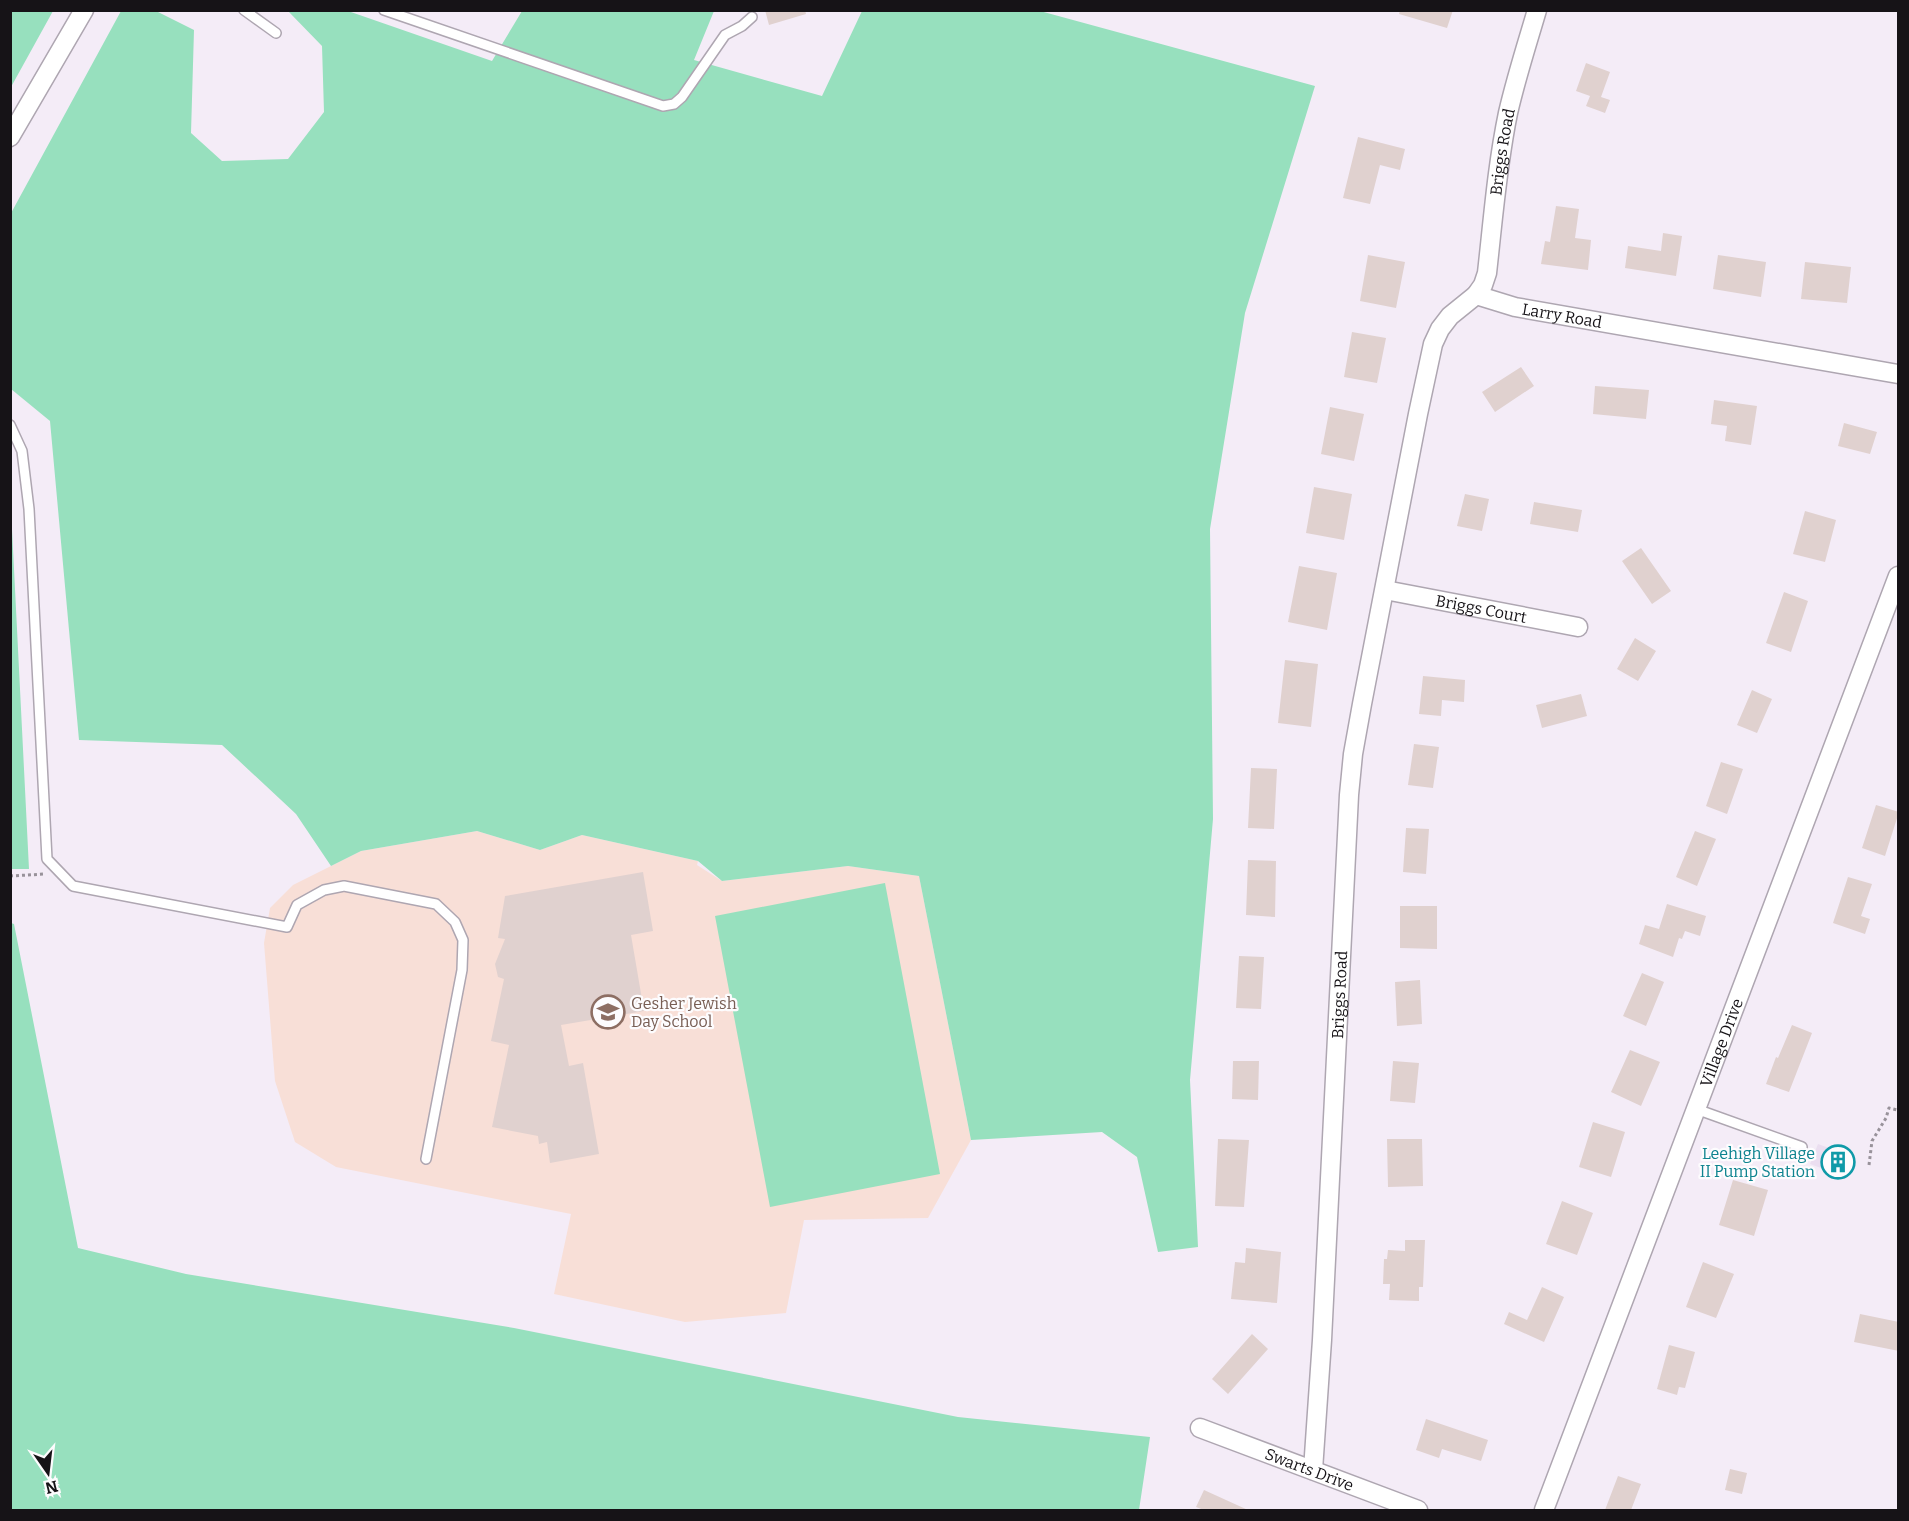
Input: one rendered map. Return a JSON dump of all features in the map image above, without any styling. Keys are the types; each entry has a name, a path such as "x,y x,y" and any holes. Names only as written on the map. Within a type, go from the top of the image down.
{"street":[{"path":"10,137 84,10"},
{"name":"Briggs Road","path":"1313,1470 1322,1340 1349,795 1359,724 1433,344 1440,329 1450,316 1476,295 1487,273 1500,157 1515,85 1537,10"},
{"name":"Larry Road","path":"1476,295 1515,307 1899,374"},
{"name":"Village Drive","path":"1544,1510 1899,576"},
{"name":"Briggs Court","path":"1385,590 1578,627"},
{"name":"Swarts Drive","path":"1200,1428 1418,1510"}],"lane":[{"path":"244,10 276,33"},
{"path":"384,10 663,106 674,104 682,97 725,35 742,26 752,16"},
{"path":"10,425 22,451 29,509 47,859 73,886 286,927 297,905 324,890 344,886 436,904 455,922 463,940 462,970 426,1159"},
{"path":"1696,1109 1802,1147"}],"path":[{"path":"10,876 60,873"},
{"path":"1869,1165 1873,1137 1880,1131 1889,1108 1899,1109"}],"shaded area":[{"name":"Gesher Jewish Day School","path":"477,831 540,850 582,835 698,861 697,865 722,881 848,866 919,876 971,1140 928,1218 804,1220 786,1313 685,1322 554,1294 571,1214 336,1167 295,1142 275,1081 264,943 270,908 293,885 361,851"},
{"path":"1818,1144 1848,1155 1840,1175 1810,1164"}],"green space":[{"path":"10,11 53,11 11,87"},
{"path":"121,11 156,11 194,30 191,133 222,161 288,159 324,112 322,46 288,11 348,11 492,61 522,11 714,11 694,60 822,96 862,11 1040,11 1315,86 1245,313 1210,529 1213,819 1190,1080 1198,1247 1158,1252 1137,1157 1102,1132 971,1140 919,876 848,866 722,881 698,861 582,835 540,850 477,831 361,851 331,866 296,814 222,745 79,740 50,421 11,389 10,215"},
{"path":"11,509 29,869 11,869"},
{"path":"885,883 940,1174 770,1207 715,916"},
{"path":"11,923 14,924 78,1248 186,1274 514,1328 958,1417 1150,1437 1139,1510 11,1510"}],"building":[{"path":"765,10 805,10 806,14 769,25"},
{"path":"1400,10 1453,10 1447,28 1399,14"},
{"path":"1586,63 1610,72 1601,97 1610,100 1605,113 1586,106 1590,96 1576,91"},
{"path":"1358,137 1405,149 1400,170 1380,165 1370,204 1343,198"},
{"path":"1556,206 1579,209 1575,238 1591,240 1588,270 1541,264 1545,241 1550,242"},
{"path":"1663,233 1682,236 1676,276 1625,268 1628,246 1661,251"},
{"path":"1368,255 1405,262 1396,308 1360,301"},
{"path":"1718,255 1766,262 1761,297 1713,289"},
{"path":"1805,262 1851,267 1847,303 1801,299"},
{"path":"1352,332 1386,338 1377,383 1344,377"},
{"path":"1521,367 1534,386 1495,412 1482,392"},
{"path":"1595,386 1649,390 1646,419 1593,414"},
{"path":"1714,400 1757,406 1751,445 1725,441 1727,426 1711,424"},
{"path":"1330,407 1364,414 1354,461 1321,454"},
{"path":"1844,423 1877,432 1870,454 1838,446"},
{"path":"1314,487 1352,494 1344,540 1306,533"},
{"path":"1465,494 1489,499 1482,531 1457,526"},
{"path":"1534,502 1582,510 1578,532 1530,524"},
{"path":"1805,511 1836,520 1825,562 1793,554"},
{"path":"1641,548 1671,591 1652,604 1622,561"},
{"path":"1299,566 1337,573 1327,630 1288,622"},
{"path":"1784,592 1808,601 1791,652 1766,643"},
{"path":"1635,638 1656,651 1638,681 1617,669"},
{"path":"1285,660 1318,664 1311,727 1278,723"},
{"path":"1423,676 1465,680 1464,702 1442,700 1441,716 1419,714"},
{"path":"1752,690 1772,699 1757,733 1737,725"},
{"path":"1581,694 1587,716 1542,728 1536,705"},
{"path":"1414,744 1439,747 1433,788 1408,785"},
{"path":"1721,762 1743,769 1727,814 1706,806"},
{"path":"1251,768 1277,769 1274,829 1248,828"},
{"path":"1876,805 1899,812 1885,856 1862,848"},
{"path":"1406,828 1429,829 1426,874 1403,872"},
{"path":"1695,831 1716,839 1697,886 1676,877"},
{"path":"1248,860 1276,861 1275,917 1246,915"},
{"path":"643,872 653,931 631,935 644,1011 561,1025 569,1066 583,1063 599,1154 550,1163 547,1142 539,1144 538,1136 492,1127 509,1045 491,1041 504,979 498,977 495,964 505,939 498,938 505,896"},
{"path":"1848,877 1872,884 1861,916 1870,919 1865,934 1833,923"},
{"path":"1667,904 1706,916 1700,936 1685,931 1682,939 1679,938 1673,957 1639,944 1645,925 1659,929"},
{"path":"1400,906 1437,906 1437,949 1400,948"},
{"path":"1239,956 1264,957 1261,1009 1236,1008"},
{"path":"1642,973 1664,982 1646,1026 1623,1016"},
{"path":"1420,980 1422,1024 1397,1026 1395,982"},
{"path":"1792,1025 1812,1033 1789,1092 1766,1084"},
{"path":"1630,1050 1660,1062 1641,1106 1611,1092"},
{"path":"1233,1061 1259,1061 1258,1100 1232,1099"},
{"path":"1393,1061 1419,1063 1415,1103 1390,1101"},
{"path":"1593,1122 1625,1132 1611,1177 1579,1167"},
{"path":"1218,1139 1249,1140 1244,1207 1215,1206"},
{"path":"1387,1139 1422,1139 1423,1186 1388,1187"},
{"path":"1733,1180 1768,1190 1754,1236 1719,1225"},
{"path":"1562,1201 1593,1213 1577,1255 1546,1244"},
{"path":"1405,1240 1425,1240 1423,1287 1419,1287 1419,1301 1389,1300 1390,1284 1383,1284 1384,1259 1387,1259 1388,1250 1405,1251"},
{"path":"1246,1248 1281,1252 1277,1303 1231,1299 1235,1262 1245,1263"},
{"path":"1703,1262 1734,1274 1716,1318 1686,1307"},
{"path":"1542,1287 1564,1297 1544,1342 1504,1324 1509,1312 1527,1320"},
{"path":"1860,1314 1899,1322 1899,1351 1854,1342"},
{"path":"1252,1334 1268,1349 1228,1394 1212,1379"},
{"path":"1669,1345 1695,1352 1685,1388 1679,1387 1677,1395 1657,1389"},
{"path":"1426,1419 1488,1440 1481,1461 1442,1449 1439,1458 1416,1450"},
{"path":"1730,1469 1747,1473 1742,1494 1725,1490"},
{"path":"1618,1476 1641,1484 1631,1510 1605,1510"},
{"path":"1204,1490 1248,1510 1204,1510 1196,1507"}],"place":[{"name":"Gesher Jewish Day School","path":"608,1012"},
{"name":"Leehigh Village II Pump Station","path":"1838,1162"}]}
